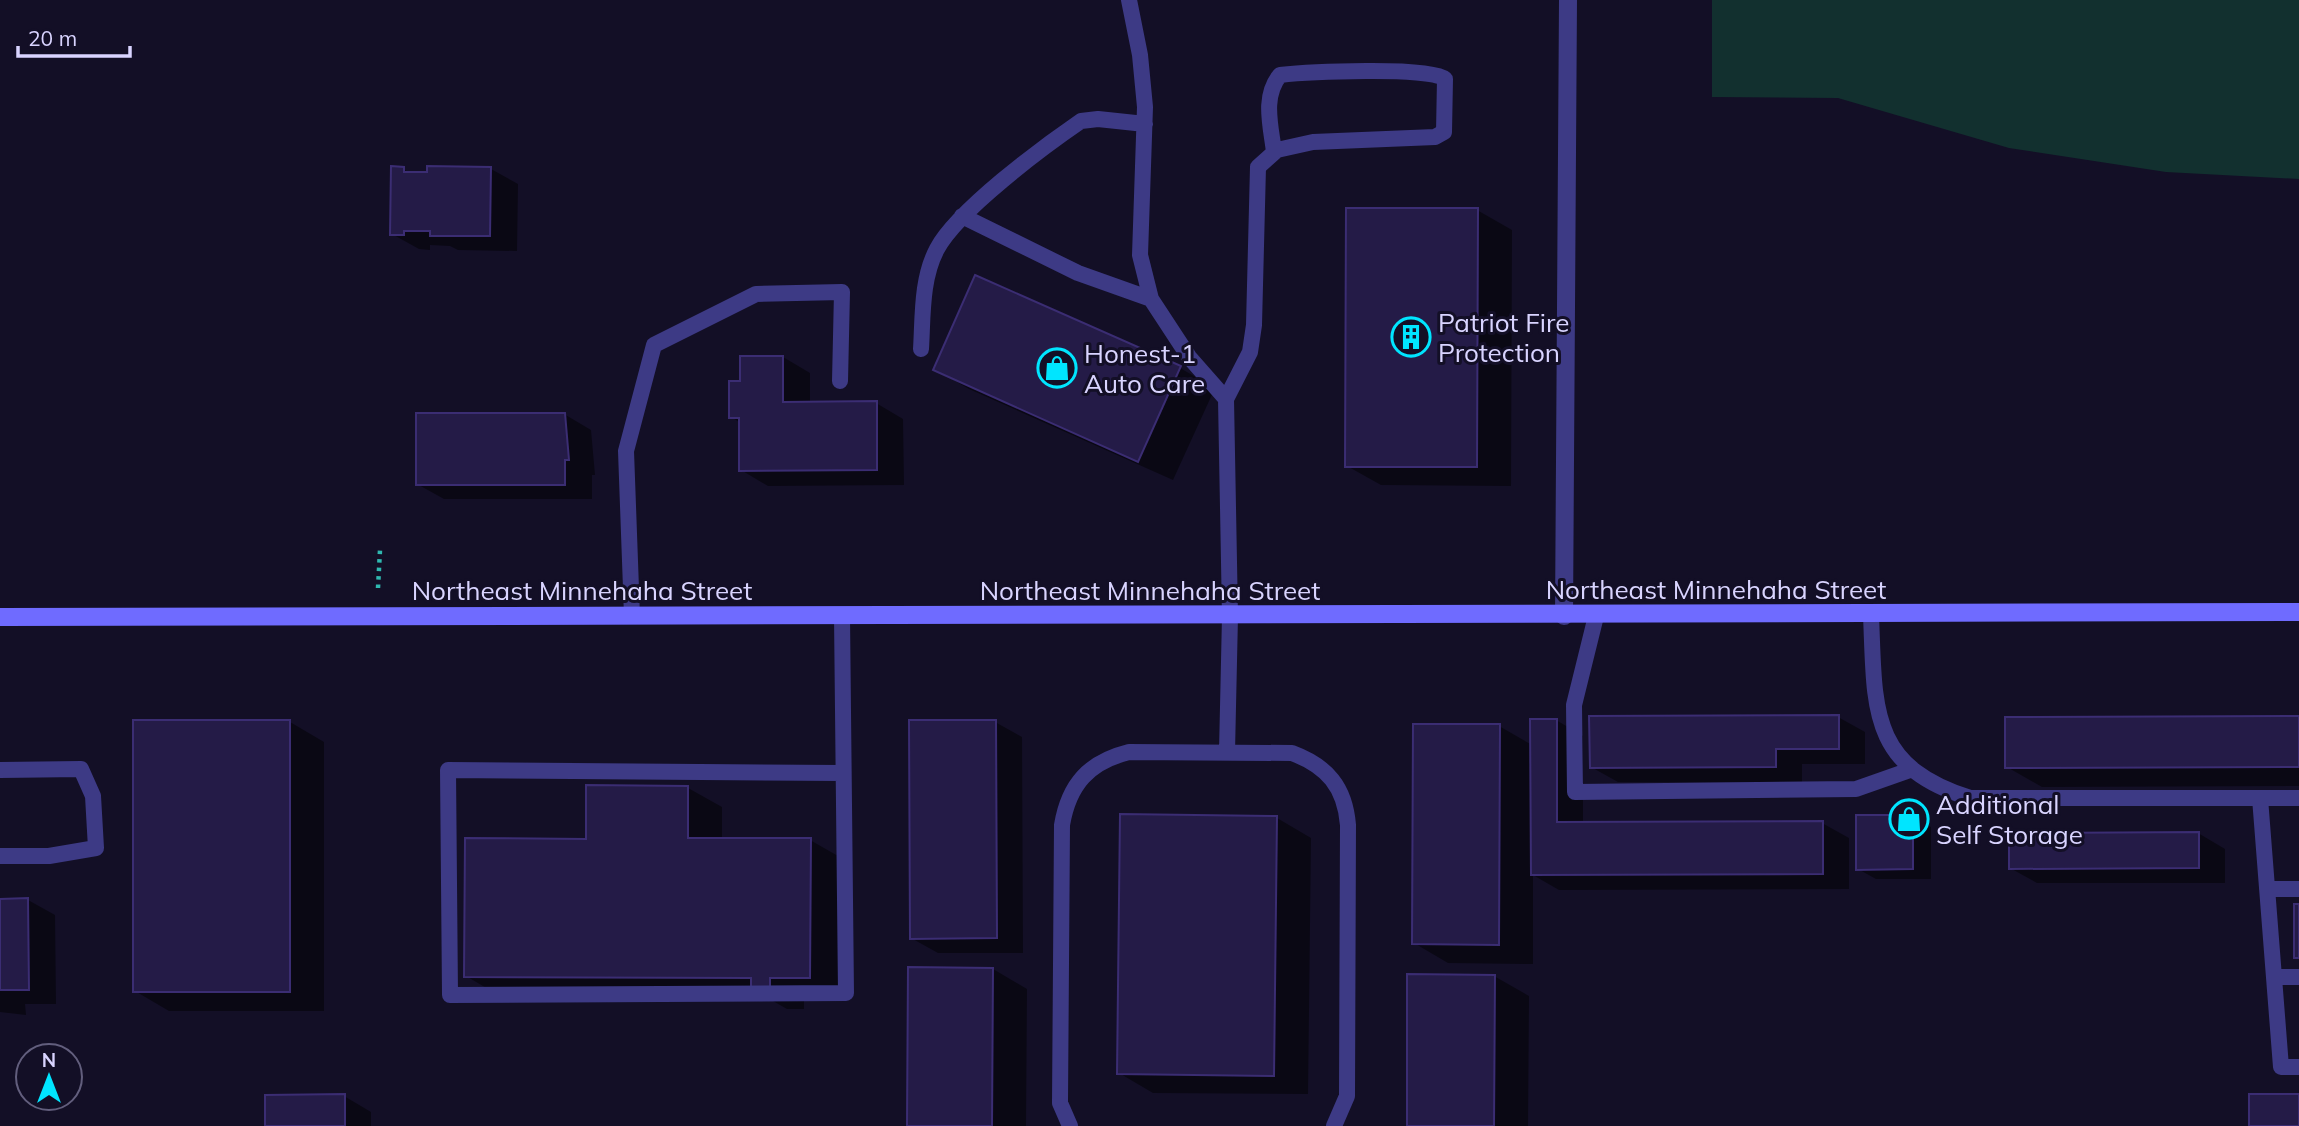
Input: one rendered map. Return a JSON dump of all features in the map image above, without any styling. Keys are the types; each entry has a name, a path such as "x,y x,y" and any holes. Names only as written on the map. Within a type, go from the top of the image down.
{"main road":[{"name":"Northeast Minnehaha Street","path":"0,617 1596,616 2299,612"}],"street":[{"path":"1564,616 1568,0"}],"lane":[{"path":"1129,0 1140,55 1144,124 1140,255 1151,299 1189,358 1226,399"},
{"path":"1227,752 1230,616 1226,399 1250,352 1254,326 1258,167 1274,152 1312,142 1435,137 1444,132 1445,79 1440,75 1416,72 1307,72 1280,75 1270,87 1269,110 1274,152"},
{"path":"921,349 925,289 936,251 952,225 1081,121 1098,119 1144,124"},
{"path":"962,216 1078,273 1151,299"},
{"path":"632,616 626,451 654,345 756,294 842,292 840,381"},
{"path":"1871,615 1876,712 1889,743 1910,769 1938,788 1970,798 2299,798"},
{"path":"842,616 846,993 450,995 449,769 843,773"},
{"path":"1596,616 1574,705 1575,792 1856,789 1910,769"},
{"path":"1070,1126 1060,1102 1062,825 1065,803 1075,784 1090,768 1108,757 1129,752 1292,753 1311,760 1327,771 1339,787 1346,805 1347,1096 1334,1126"},
{"path":"0,770 81,769 93,796 96,848 49,856 0,856"},
{"path":"2260,798 2281,1067 2299,1067"},
{"path":"2267,889 2299,889"},
{"path":"2274,977 2299,977"}],"path":[{"path":"377,617 380,550"}],"green space":[{"path":"1712,0 2299,0 2299,179 2166,172 2009,148 1838,98 1712,97"}],"building":[{"path":"391,166 404,167 404,172 427,172 427,166 491,167 490,236 430,236 430,231 404,231 404,235 390,235"},
{"name":"Patriot Fire Protection","path":"1346,208 1478,208 1477,467 1345,467"},
{"name":"Honest-1 Auto Care","path":"975,275 1181,366 1138,462 933,370"},
{"path":"740,356 783,356 783,402 877,401 877,470 739,471 739,418 729,418 729,381 740,381"},
{"path":"416,413 565,413 569,460 565,460 565,485 416,485"},
{"path":"1839,715 1839,749 1776,749 1776,767 1590,768 1589,716"},
{"path":"2299,716 2299,767 2005,768 2005,717"},
{"path":"1530,719 1557,719 1557,822 1823,821 1823,874 1531,875"},
{"path":"133,720 290,720 290,992 133,992"},
{"path":"909,720 996,720 997,938 910,939"},
{"path":"1413,724 1500,724 1499,945 1412,944"},
{"path":"586,785 688,786 688,838 811,838 810,978 770,978 770,990 751,990 751,978 464,977 465,838 586,839"},
{"path":"1120,814 1277,816 1274,1076 1117,1074"},
{"path":"1856,815 1913,815 1913,869 1856,870"},
{"path":"2199,832 2199,868 2009,869 2009,833"},
{"path":"28,898 29,990 0,990 0,899"},
{"path":"2294,904 2299,904 2299,958 2294,958"},
{"path":"908,967 993,968 992,1126 907,1126"},
{"path":"1407,974 1495,975 1494,1126 1407,1126"},
{"path":"345,1094 345,1126 265,1126 265,1095"},
{"path":"2249,1094 2299,1094 2299,1126 2249,1126"}],"place":[{"name":"Patriot Fire Protection","path":"1411,337"},
{"name":"Honest-1 Auto Care","path":"1057,368"},
{"name":"Additional Self Storage","path":"1909,819"}]}
